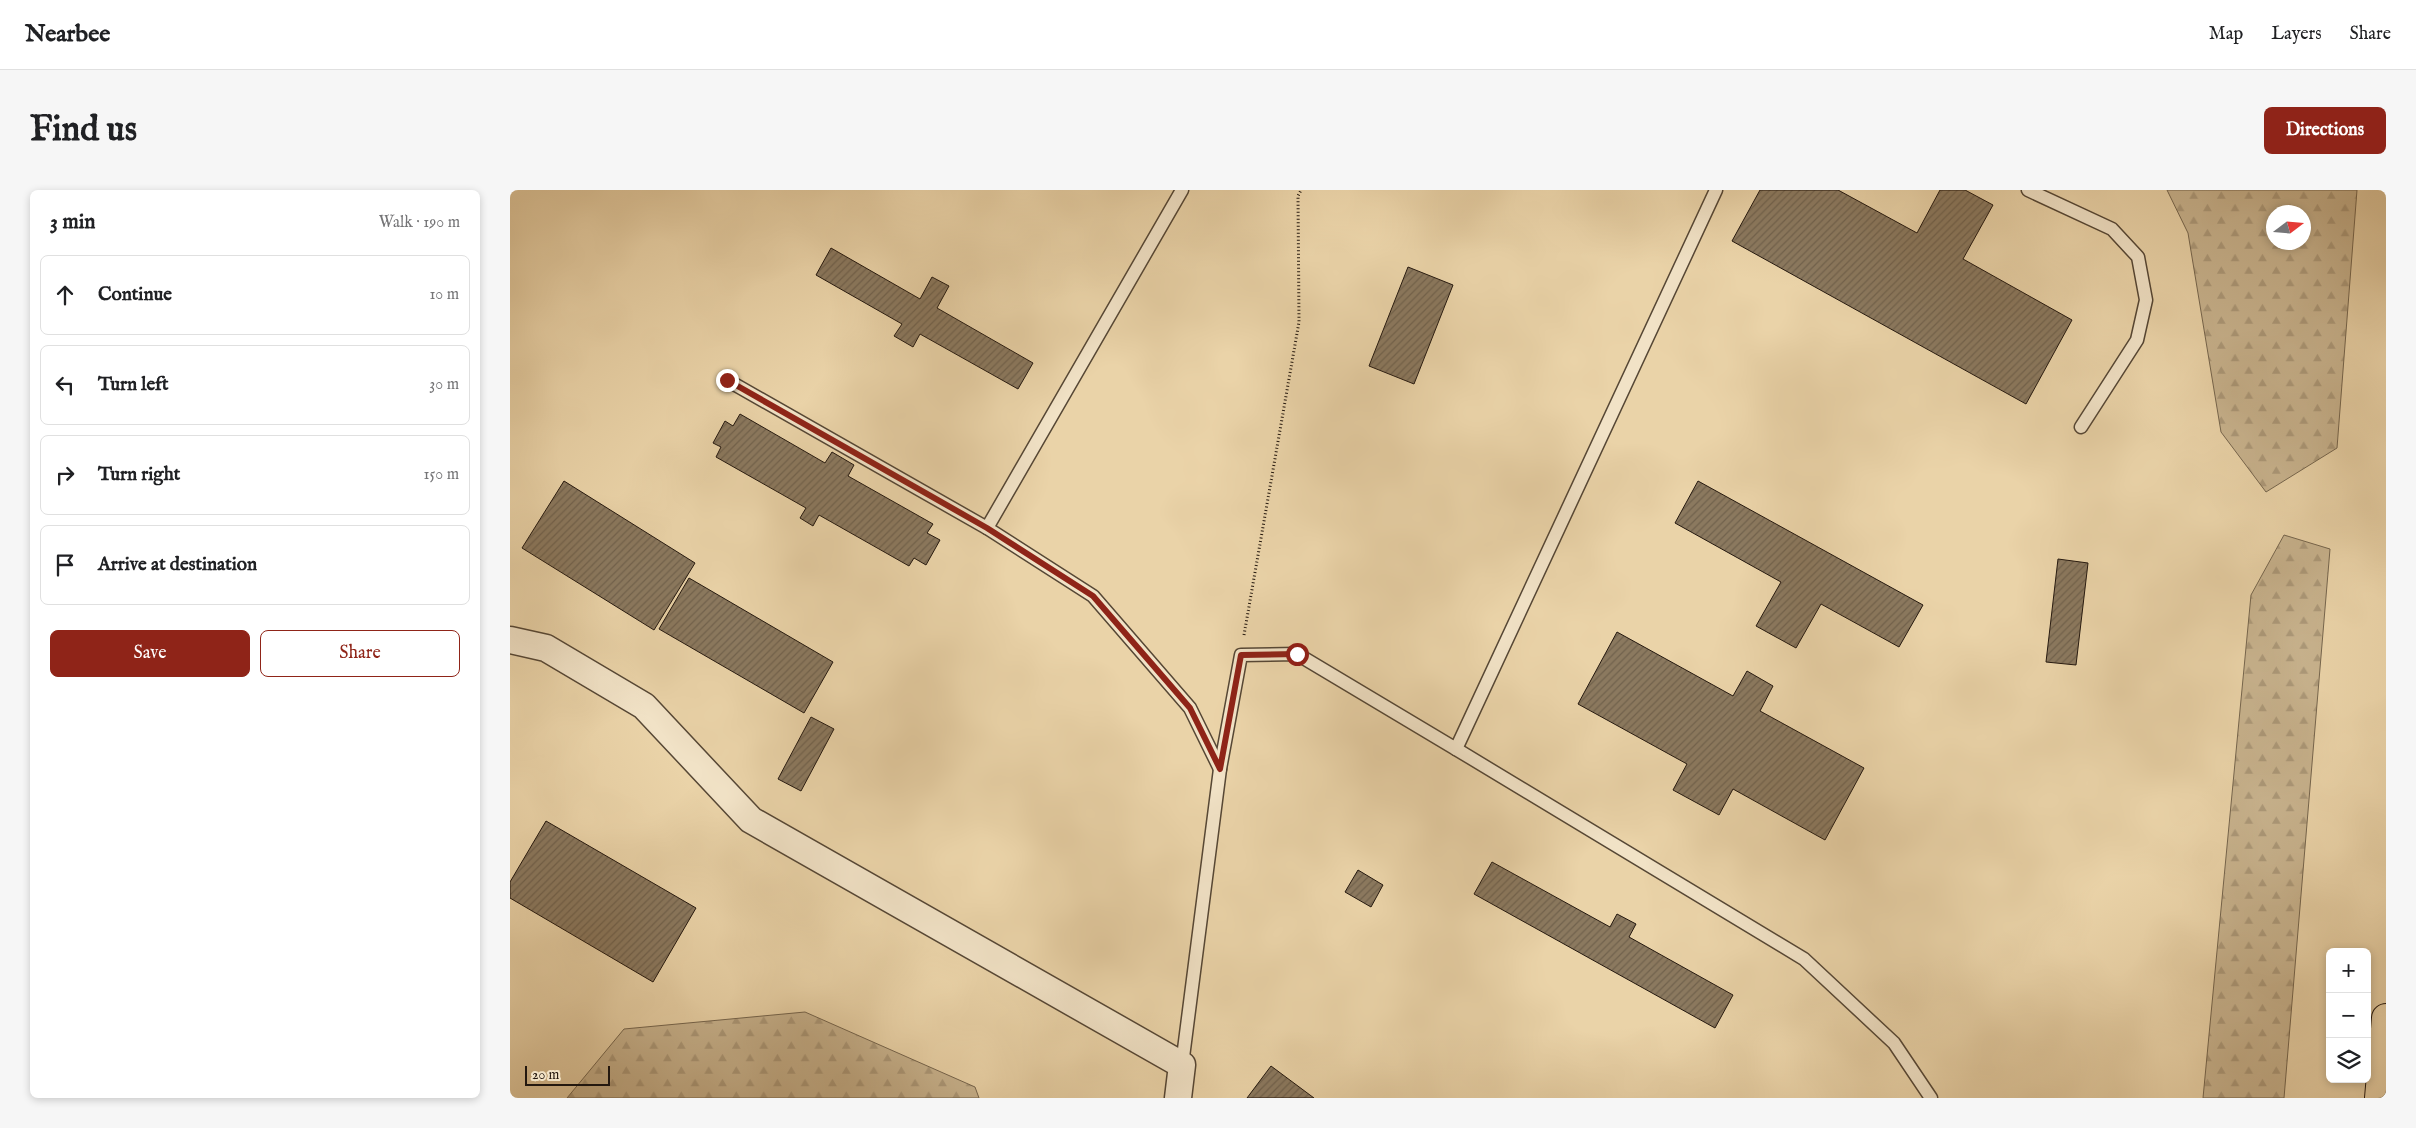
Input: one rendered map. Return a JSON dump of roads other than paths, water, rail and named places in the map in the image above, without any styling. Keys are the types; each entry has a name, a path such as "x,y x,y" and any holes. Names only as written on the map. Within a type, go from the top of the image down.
{"highway":[{"path":"2379,1098 2386,1018"}],"street":[{"path":"510,640 546,648 644,706 751,820 1182,1065 1178,1098"}],"lane":[{"path":"987,528 1182,190"},
{"path":"1456,749 1716,190"},
{"path":"2028,190 2112,229 2138,257 2146,300 2136,340 2081,426"},
{"path":"727,380 987,528 1093,596 1190,708 1220,769"},
{"path":"1182,1065 1220,769 1241,655 1297,654 1804,959 1894,1043 1931,1098"}]}
